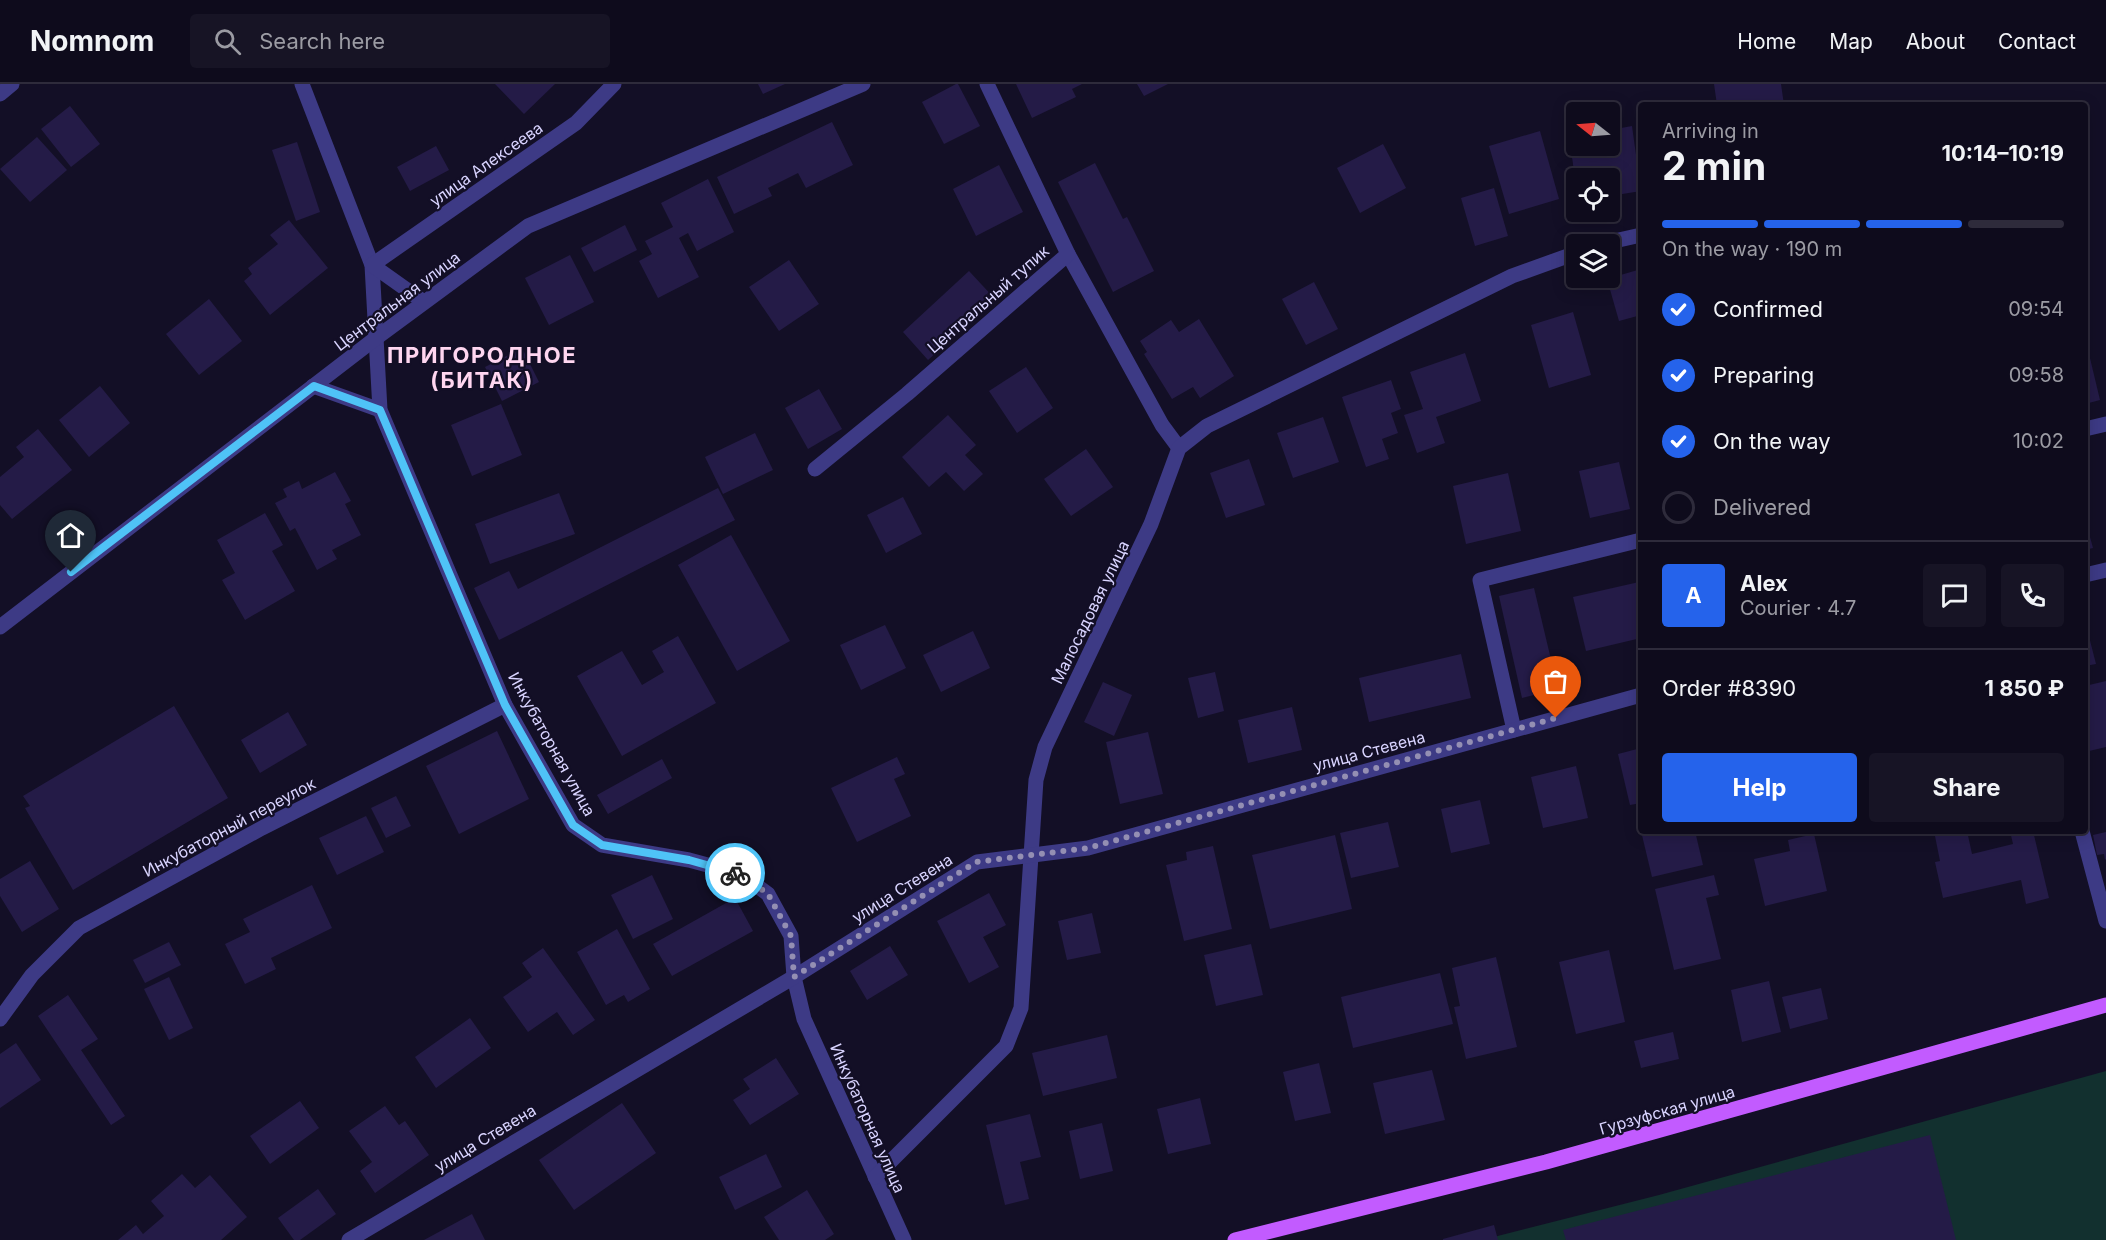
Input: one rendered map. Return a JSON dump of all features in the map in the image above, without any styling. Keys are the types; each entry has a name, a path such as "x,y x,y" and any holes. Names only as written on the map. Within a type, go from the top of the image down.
{"main road":[{"name":"Гурзуфская улица","path":"1235,1240 1546,1162 2106,1005"}],"street":[{"path":"0,94 12,84"},
{"name":"Инкубаторная улица","path":"302,84 372,265 380,410 505,705 573,825 602,845 689,860 741,874 768,894 791,936 794,977 804,1019 904,1240"},
{"name":"улица Алексеева","path":"372,265 576,123 614,84"},
{"name":"Центральная улица","path":"0,627 376,338 528,226 863,84"},
{"name":"Центральный тупик","path":"814,469 907,394 1068,254 987,84"},
{"path":"1620,240 1638,236"},
{"path":"1068,254 1162,424 1179,448 1207,426 1512,276 1566,257"},
{"path":"372,265 424,302"},
{"path":"314,386 380,410"},
{"path":"2088,428 2106,424"},
{"name":"Малосадовая улица","path":"875,1177 1006,1046 1022,1008 1036,780 1045,747 1151,524 1179,448"},
{"path":"1514,730 1480,580 1638,541"},
{"path":"2088,574 2106,570"},
{"name":"улица Стевена","path":"349,1240 794,977 976,862 1088,848 1638,695"},
{"name":"Инкубаторный переулок","path":"0,1019 32,975 79,928 262,828 505,705"},
{"path":"2083,834 2106,921"}],"green space":[{"path":"2106,1071 2106,1240 1482,1240 1659,1195"}],"building":[{"path":"495,84 555,84 524,114"},
{"path":"758,84 785,84 763,94"},
{"path":"956,84 980,126 944,144 922,102"},
{"path":"1016,84 1082,84 1072,89 1076,97 1032,118"},
{"path":"1137,84 1168,84 1144,96"},
{"path":"1714,84 1781,84 1784,102 1717,102"},
{"path":"70,106 100,144 71,167 41,129"},
{"path":"832,122 853,165 806,188 798,173 768,188 772,196 734,214 717,177"},
{"path":"1632,126 1638,169 1638,191 1620,194 1620,168 1574,168 1572,156 1620,156 1620,128"},
{"path":"1540,131 1559,199 1509,214 1489,146"},
{"path":"37,137 67,170 30,202 0,169"},
{"path":"297,142 320,212 296,221 272,150"},
{"path":"1383,144 1406,188 1360,213 1337,168"},
{"path":"436,146 449,170 410,191 397,167"},
{"path":"1095,163 1123,219 1127,217 1154,271 1113,292 1058,182"},
{"path":"999,165 1023,212 976,236 953,189"},
{"path":"708,179 734,232 697,251 688,233 679,238 699,277 658,298 639,261 652,254 645,241 673,227 661,203"},
{"path":"1494,188 1508,236 1475,246 1461,198"},
{"path":"289,220 328,268 270,315 244,281 252,274 248,268 278,244 270,235"},
{"path":"625,225 637,250 594,272 581,248"},
{"path":"570,255 594,302 549,325 525,278"},
{"path":"789,260 819,304 779,331 749,287"},
{"path":"1638,270 1638,316 1619,321 1610,288 1620,288 1620,275"},
{"path":"969,271 995,299 928,360 903,332"},
{"path":"1314,282 1338,329 1306,345 1282,299"},
{"path":"209,299 242,341 199,375 166,334"},
{"path":"1573,312 1591,375 1549,388 1531,325"},
{"path":"1199,319 1234,376 1200,398 1193,387 1172,399 1144,354 1147,352 1140,341 1171,320 1179,332"},
{"path":"522,348 539,382 502,401 485,367"},
{"path":"1465,353 1481,401 1436,417 1445,443 1417,453 1404,415 1423,409 1410,372"},
{"path":"2088,354 2100,400 2088,403"},
{"path":"1026,367 1053,408 1017,433 989,391"},
{"path":"1391,380 1401,409 1391,413 1398,433 1382,439 1389,459 1366,467 1342,397"},
{"path":"100,386 130,423 89,457 59,420"},
{"path":"819,389 842,429 808,449 785,408"},
{"path":"501,404 522,455 472,476 451,425"},
{"path":"948,415 976,445 965,455 983,474 964,491 946,472 929,487 902,457"},
{"path":"1323,417 1339,462 1293,478 1277,433"},
{"path":"38,429 72,470 12,519 0,505 0,477 24,457 16,447"},
{"path":"755,433 773,470 723,494 705,457"},
{"path":"1086,449 1113,487 1071,516 1044,479"},
{"path":"1249,459 1265,505 1226,518 1210,473"},
{"path":"1619,462 1630,509 1590,518 1579,471"},
{"path":"335,472 351,501 345,504 361,535 332,550 337,559 317,570 295,528 290,531 275,503 287,497 283,489 299,481 302,489"},
{"path":"1508,473 1521,531 1466,544 1453,486"},
{"path":"718,488 735,520 499,640 474,588 509,571 518,589"},
{"path":"559,493 575,534 490,564 475,524"},
{"path":"903,497 922,534 886,553 867,515"},
{"path":"265,513 283,545 272,551 295,591 245,620 222,580 235,573 217,540"},
{"path":"2088,530 2093,548 2088,549"},
{"path":"731,535 790,641 737,671 678,565"},
{"path":"1638,582 1638,639 1586,651 1573,597"},
{"path":"1534,588 1558,689 1522,698 1499,596"},
{"path":"885,625 906,668 861,690 840,645"},
{"path":"973,631 990,668 941,692 923,655"},
{"path":"2088,633 2096,664 2088,665"},
{"path":"678,636 716,703 622,756 577,676 622,651 642,685 664,672 652,651"},
{"path":"1461,654 1471,698 1369,722 1359,678"},
{"path":"1215,672 1224,711 1198,718 1188,678"},
{"path":"2106,681 2106,747 2088,751 2088,685"},
{"path":"1103,682 1132,695 1114,736 1084,722"},
{"path":"174,706 228,798 73,890 25,808 30,806 23,796"},
{"path":"1292,707 1302,750 1248,763 1238,720"},
{"path":"288,712 307,745 260,773 241,740"},
{"path":"497,731 529,799 459,834 426,766"},
{"path":"1148,732 1163,794 1120,804 1106,742"},
{"path":"1638,749 1638,804 1630,805 1618,754"},
{"path":"897,757 905,774 894,779 911,816 857,842 831,788"},
{"path":"662,759 672,778 608,814 597,795"},
{"path":"1576,766 1588,818 1543,828 1531,777"},
{"path":"396,796 411,826 386,838 371,808"},
{"path":"1480,800 1490,844 1451,853 1441,809"},
{"path":"366,816 384,852 337,875 319,838"},
{"path":"1388,822 1399,867 1351,878 1340,833"},
{"path":"2106,832 2105,860 2104,854 2097,855 2093,835"},
{"path":"1642,834 1696,834 1703,865 1652,877"},
{"path":"1814,834 1827,891 1765,906 1754,859 1790,851 1788,840"},
{"path":"1935,834 1968,834 1972,854 2013,844 2011,834 2034,834 2049,898 2026,904 2021,880 1943,898 1935,862 1940,861"},
{"path":"1335,835 1352,909 1270,929 1252,855"},
{"path":"1213,846 1232,929 1184,941 1166,865 1187,860 1186,852"},
{"path":"30,861 59,909 22,932 0,896 0,879"},
{"path":"652,875 673,919 633,939 611,895"},
{"path":"1714,875 1719,895 1706,898 1721,959 1674,970 1655,889"},
{"path":"312,885 332,928 271,958 276,969 245,984 225,944 250,932 243,919"},
{"path":"989,893 1006,925 983,937 999,967 969,983 937,921"},
{"path":"735,898 753,931 672,976 653,944"},
{"path":"1092,913 1101,953 1067,960 1058,921"},
{"path":"617,929 650,989 628,1002 624,995 606,1005 577,952"},
{"path":"169,942 181,965 145,983 133,960"},
{"path":"1251,944 1263,995 1216,1006 1204,955"},
{"path":"890,946 908,975 867,1000 850,971"},
{"path":"543,948 595,1020 573,1035 557,1012 528,1032 503,997 532,977 522,963"},
{"path":"1609,950 1625,1022 1576,1034 1559,962"},
{"path":"1496,957 1517,1047 1466,1059 1454,1007 1460,1006 1452,968"},
{"path":"1440,973 1453,1024 1353,1048 1341,997"},
{"path":"169,977 193,1028 169,1040 144,989"},
{"path":"1769,981 1781,1032 1742,1042 1731,990"},
{"path":"1821,988 1828,1019 1790,1029 1782,997"},
{"path":"68,995 98,1039 81,1050 125,1116 111,1125 38,1016"},
{"path":"470,1018 491,1048 436,1088 415,1057"},
{"path":"1673,1032 1679,1059 1641,1068 1634,1041"},
{"path":"1107,1035 1117,1078 1043,1096 1032,1053"},
{"path":"16,1043 41,1080 0,1108 0,1054"},
{"path":"776,1058 799,1094 750,1125 733,1100 750,1089 743,1079"},
{"path":"1319,1063 1331,1113 1295,1121 1283,1072"},
{"path":"1432,1070 1445,1120 1385,1134 1373,1083"},
{"path":"1200,1098 1211,1144 1168,1154 1157,1109"},
{"path":"300,1101 319,1128 270,1164 250,1136"},
{"path":"622,1103 656,1153 574,1210 539,1160"},
{"path":"385,1106 399,1125 405,1121 429,1155 375,1193 360,1171 372,1162 349,1131"},
{"path":"1030,1114 1041,1157 1020,1162 1029,1199 1005,1205 986,1125"},
{"path":"1102,1123 1113,1171 1080,1179 1069,1131"},
{"path":"1930,1135 1956,1240 1566,1240 1563,1230"},
{"path":"766,1154 782,1187 735,1210 719,1177"},
{"path":"182,1174 195,1188 210,1175 247,1217 221,1240 118,1240 136,1225 143,1234 164,1216 151,1201"},
{"path":"318,1189 336,1214 300,1240 294,1240 278,1218"},
{"path":"807,1190 834,1234 825,1240 779,1240 764,1217"},
{"path":"472,1214 485,1240 424,1240"},
{"path":"1494,1225 1498,1240 1443,1240 1443,1239"}],"way so far":[{"path":"735,873 741,874 768,894 791,936 794,977 976,862 1088,848 1556,718"}],"district":[{"name":"ПРИГОРОДНОЕ (БИТАК)","path":"482,368"}],"route":[{"path":"71,572 314,386 380,410 505,705 573,825 602,845 689,860 735,873"}]}
